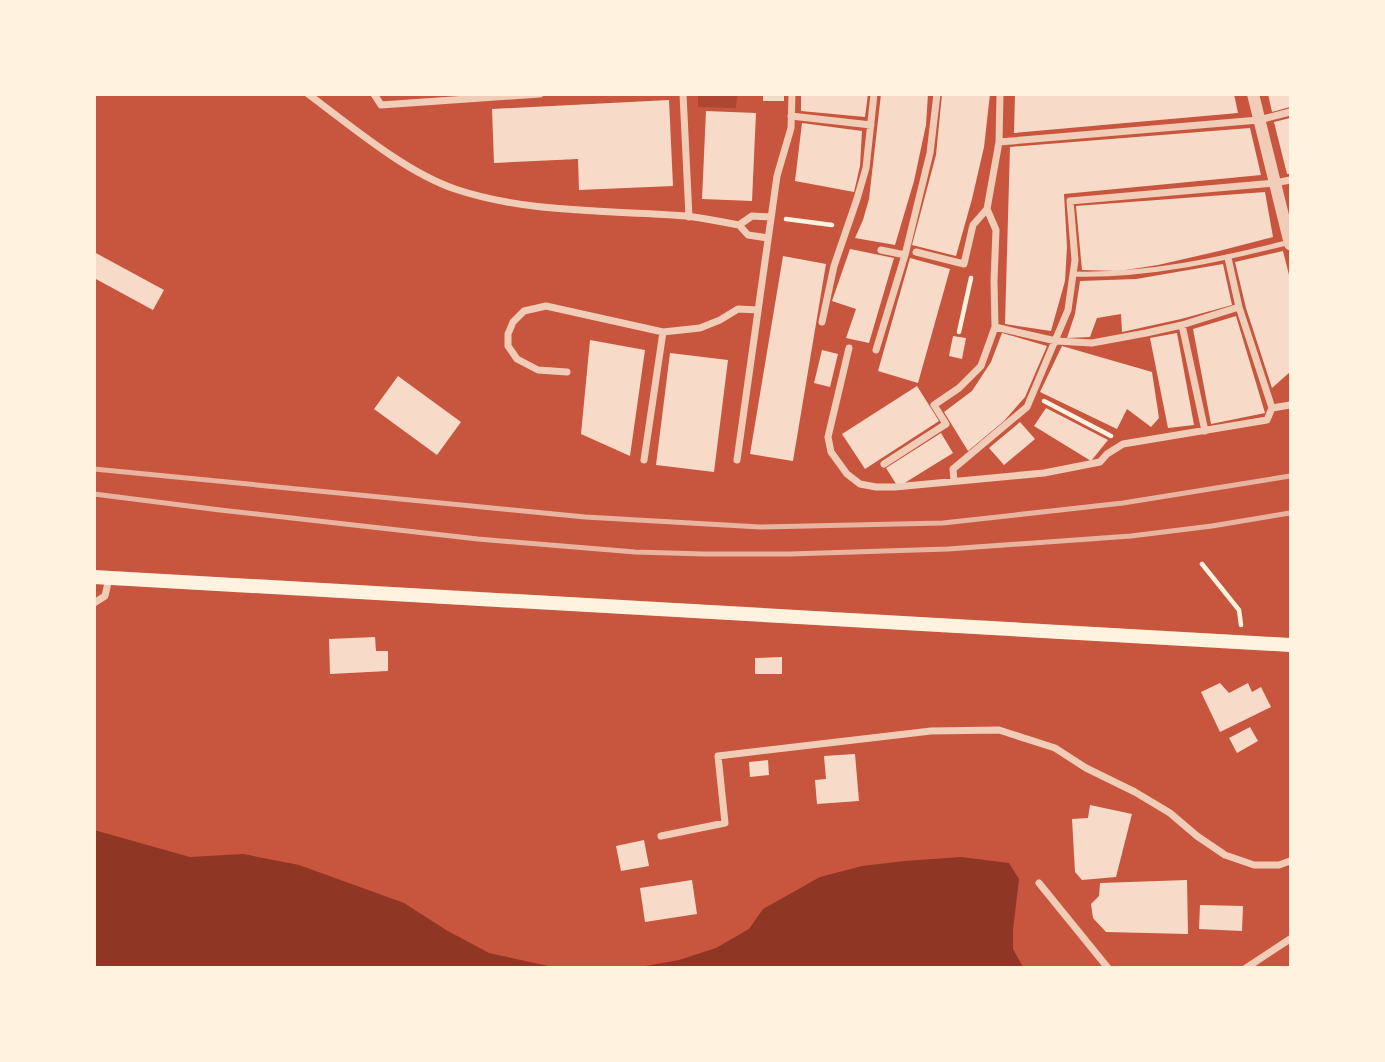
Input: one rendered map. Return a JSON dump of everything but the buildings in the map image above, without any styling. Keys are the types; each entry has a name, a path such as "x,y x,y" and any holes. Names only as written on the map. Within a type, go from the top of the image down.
{"main road":[{"path":"102,578 1290,645"}],"street":[{"path":"308,94 395,158 454,189 517,204 571,210 690,216 739,225 748,235 768,238"},
{"path":"374,94 381,105 540,94"},
{"path":"683,94 690,216"},
{"path":"737,460 777,176 791,128 792,94"},
{"path":"822,322 834,266 866,168 874,94"},
{"path":"876,350 905,255 930,153 937,94"},
{"path":"916,252 964,264 973,225 987,209 999,142 1000,94"},
{"path":"1253,94 1290,243"},
{"path":"999,142 1259,120 1290,112"},
{"path":"791,116 871,125"},
{"path":"954,481 953,469 1027,407 1056,341 1068,310 1075,260 1070,201 1290,180"},
{"path":"884,464 946,424 934,405 959,388 981,366 995,327 996,230 987,209"},
{"path":"739,225 752,216 771,217"},
{"path":"881,250 905,255"},
{"path":"849,348 828,437 831,452 847,474 860,484 876,487 918,486 1044,472 1100,462 1123,444 1267,420 1272,408 1239,307 1228,258"},
{"path":"567,372 538,370 517,359 508,345 508,334 513,321 524,311 546,306 663,332 700,328 738,309 758,310"},
{"path":"995,327 1056,341 1092,343 1146,334 1239,307"},
{"path":"1182,325 1205,431"},
{"path":"644,460 663,332"},
{"path":"1272,408 1290,405"},
{"path":"94,603 105,596 102,578"},
{"path":"661,836 725,824 718,757 931,731 999,730 1055,748 1086,768 1135,792 1170,813 1225,855 1254,865 1279,865 1290,861"},
{"path":"1039,883 1108,968"},
{"path":"1246,968 1290,939"}],"lane":[{"path":"1073,275 1138,273 1228,258 1290,243"}],"path":[{"path":"771,217 811,222"},
{"path":"959,332 974,265"},
{"path":"1032,396 1104,431 1123,444"},
{"path":"1202,564 1239,610 1244,643"}],"shaded area":[{"path":"698,95 737,95 736,108 698,107"},
{"path":"94,830 190,857 243,854 299,865 404,903 489,953 553,967 95,967"},
{"path":"961,857 1009,863 1019,879 1013,949 1023,967 640,967 679,960 716,948 749,929 763,909 820,877 862,866"}],"railway":[{"path":"94,469 585,517 760,527 943,523 1123,503 1290,476"},
{"path":"94,494 478,539 635,552 704,554 948,549 1131,536 1290,513"}]}
